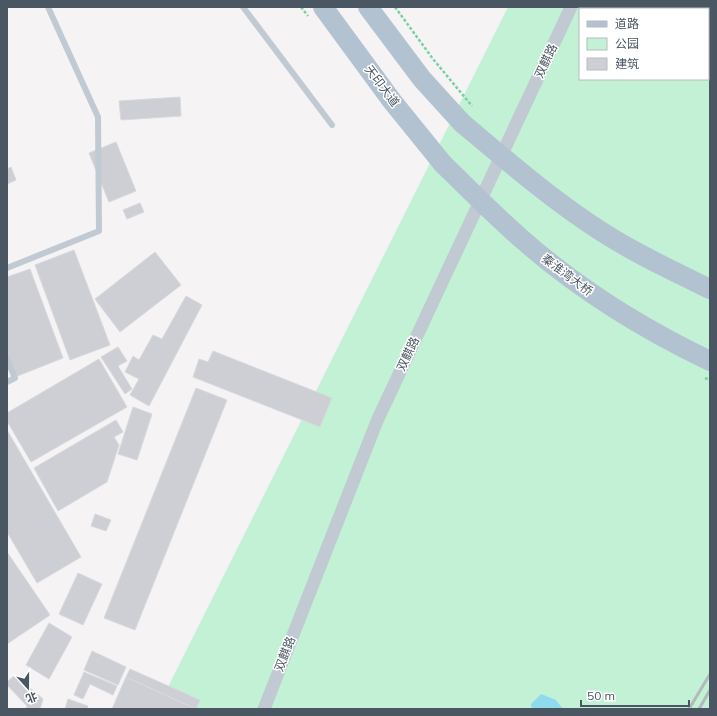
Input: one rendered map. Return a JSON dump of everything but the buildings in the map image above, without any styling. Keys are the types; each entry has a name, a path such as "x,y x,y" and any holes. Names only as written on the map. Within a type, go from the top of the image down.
{"main road":[{"name":"天印大道","path":"323,7 392,101 443,164"},
{"path":"368,7 422,79 468,116 548,194 591,225 638,253 710,289"},
{"name":"秦淮湾大桥","path":"443,164 523,241 595,296 638,324 710,361"}],"street":[{"name":"双麒路","path":"264,709 377,421 571,7"}],"lane":[{"path":"7,268 99,231 98,117 48,7"},
{"path":"243,7 332,125"},
{"path":"7,359 15,378 7,382"}],"path":[{"path":"395,7 433,59 468,116"}],"green space":[{"path":"508,7 710,7 710,709 157,709"}],"water":[{"path":"541,694 556,700 563,709 532,709 531,704"}],"railway":[{"path":"689,709 710,674"},
{"path":"699,709 710,690"}]}
